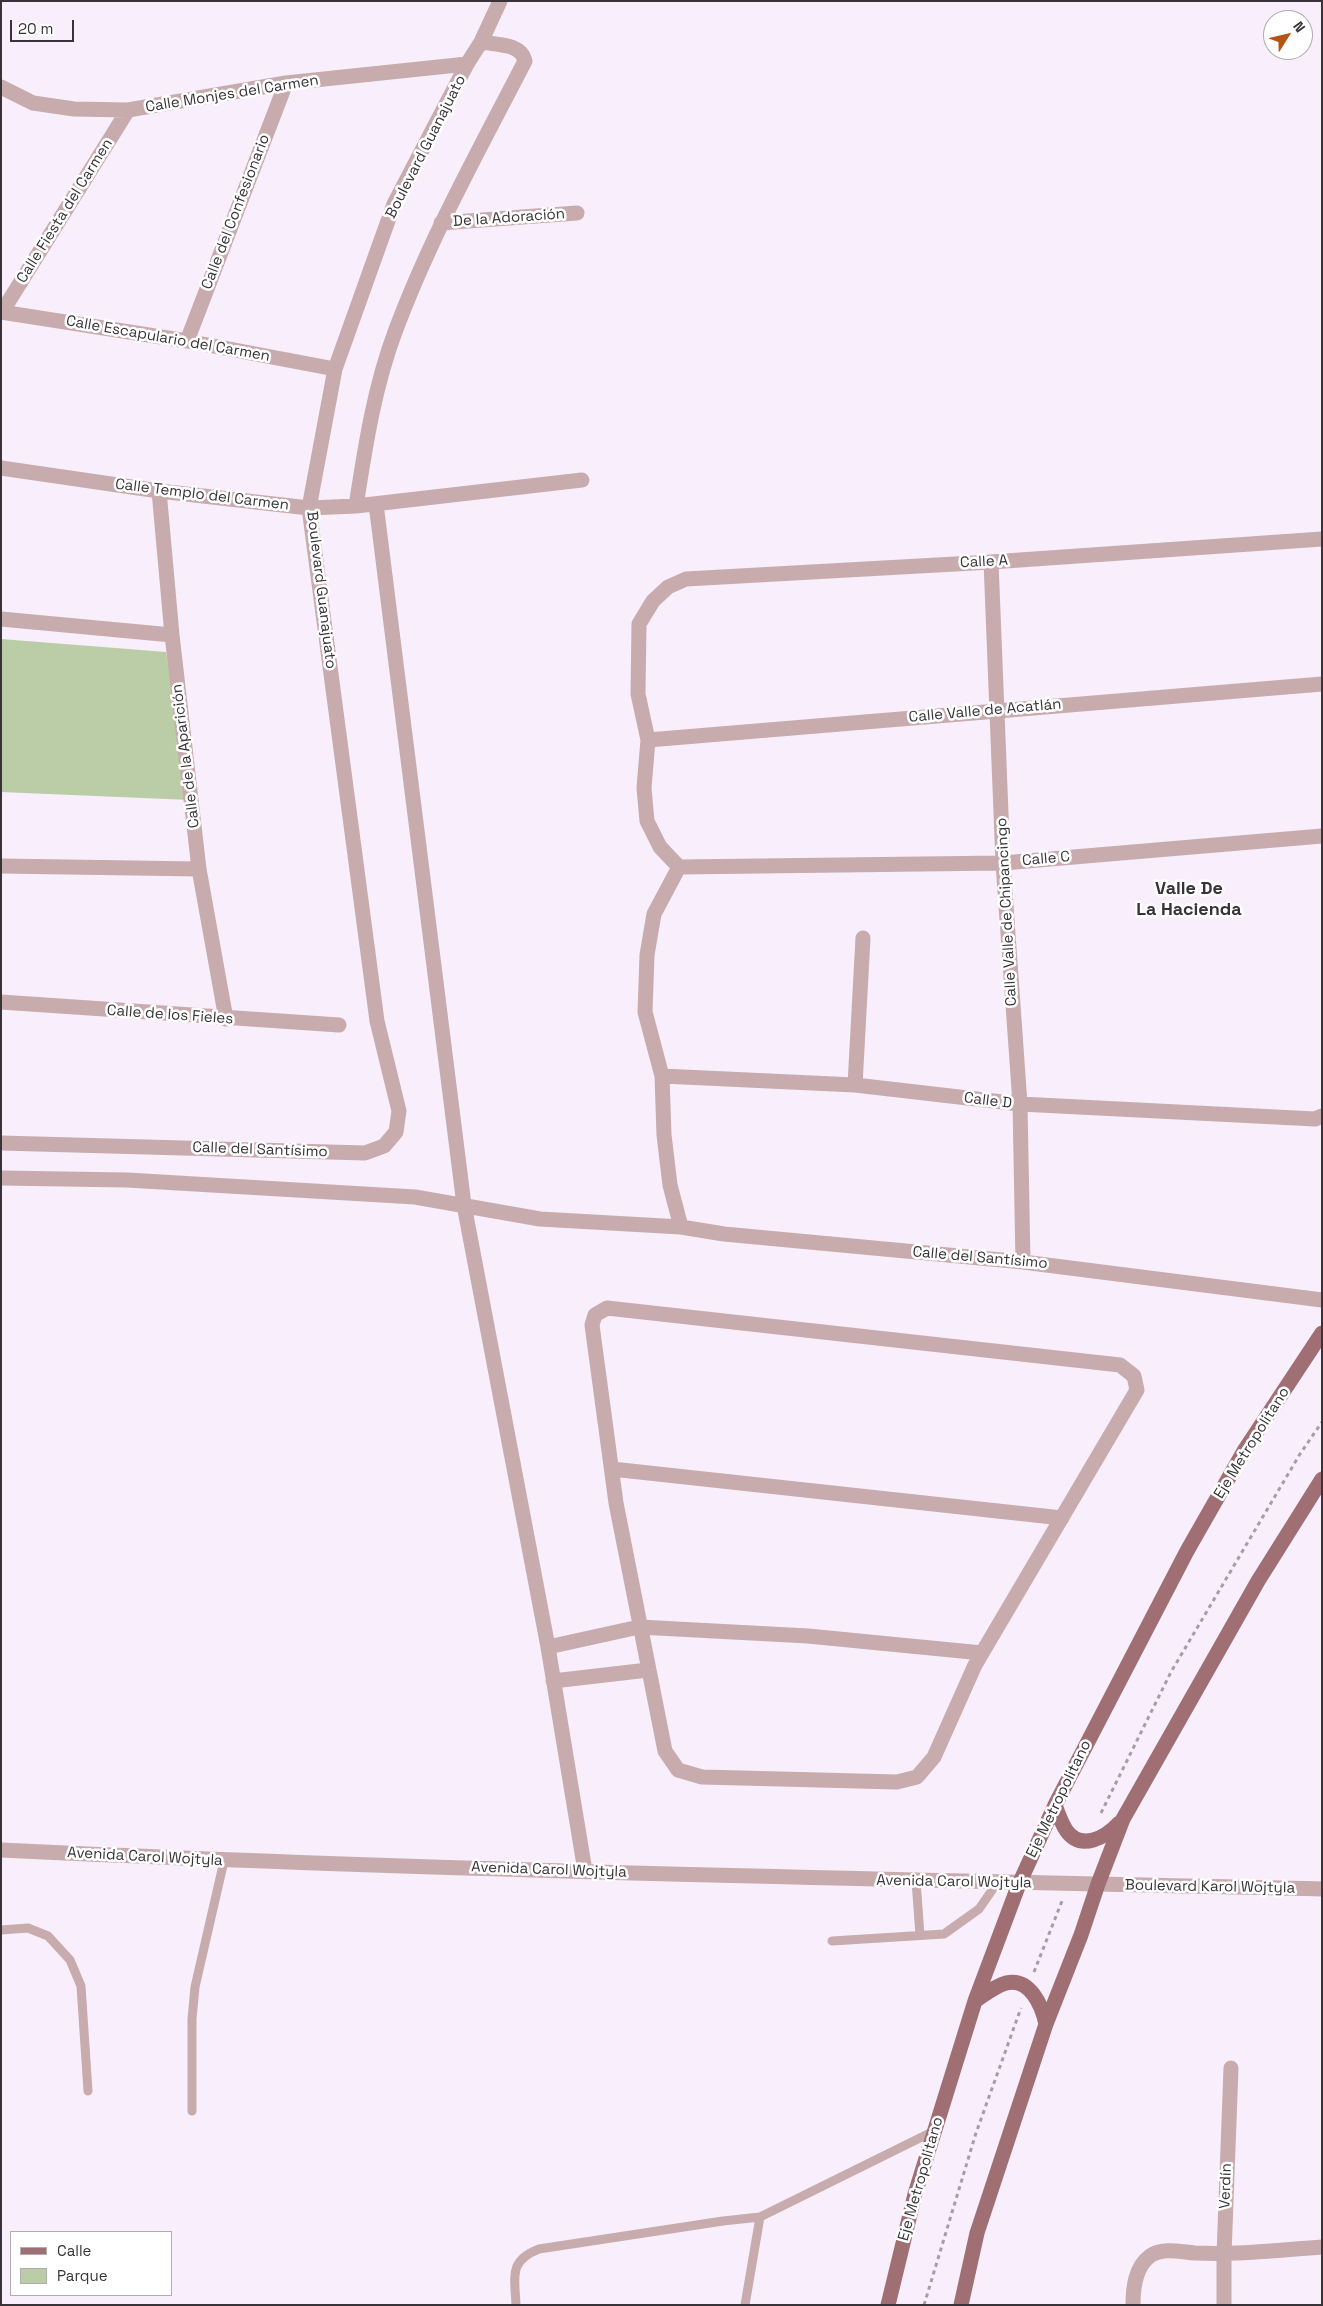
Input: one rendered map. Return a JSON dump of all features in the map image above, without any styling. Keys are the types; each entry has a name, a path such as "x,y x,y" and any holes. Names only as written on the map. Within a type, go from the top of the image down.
{"main road":[{"name":"Eje Metropolitano","path":"888,2305 915,2194 975,2002 1019,1884 1054,1805 1187,1551 1244,1451 1322,1333"},
{"path":"961,2305 978,2233 1046,2024 1081,1936 1098,1884 1123,1819 1258,1581 1322,1479"},
{"path":"1054,1805 1067,1831 1084,1841 1099,1839 1109,1834 1123,1819"},
{"path":"975,2002 1004,1983 1020,1984 1035,1996 1041,2005 1046,2024"}],"street":[{"name":"Boulevard Guanajuato","path":"377,1021 310,508 335,369 394,204 467,64 481,42 500,1"},
{"path":"356,506 369,424 394,333 441,223 526,61 523,53 517,48 481,42"},
{"name":"Calle Monjes del Carmen","path":"1,87 33,103 74,109 128,110 286,84 467,64"},
{"name":"Calle del Confesionario","path":"187,341 286,84"},
{"name":"Calle Fiesta del Carmen","path":"2,312 128,110"},
{"name":"De la Adoración","path":"441,223 577,213"},
{"name":"Calle Escapulario del Carmen","path":"2,312 187,341 335,369"},
{"name":"Calle Templo del Carmen","path":"1,468 159,491 310,508 376,504 582,480"},
{"name":"Calle de la Aparición","path":"159,491 172,635 199,869 226,1019"},
{"path":"376,504 464,1205 548,1647 585,1870"},
{"name":"Calle A","path":"679,868 660,847 647,821 644,788 648,740 638,694 639,624 653,601 668,587 686,579 991,562 1322,539"},
{"name":"Calle Valle de Chipancingo","path":"991,562 1003,863 1020,1104 1023,1262"},
{"path":"1,619 172,635"},
{"name":"Calle Valle de Acatlán","path":"648,740 1322,684"},
{"name":"Calle C","path":"679,868 1003,863 1322,836"},
{"path":"1,866 199,869"},
{"path":"679,868 654,914 647,955 646,1012 662,1076 664,1135 670,1186 680,1227"},
{"path":"855,1085 863,938"},
{"name":"Calle de los Fieles","path":"1,1001 339,1026"},
{"name":"Calle del Santísimo","path":"1,1143 365,1153 384,1146 396,1132 400,1111 377,1021"},
{"name":"Calle D","path":"662,1076 855,1085 1020,1104 1318,1118"},
{"name":"Calle del Santísimo","path":"1,1178 127,1180 415,1197 540,1220 680,1227 743,1236 1023,1262 1322,1300"},
{"path":"607,1308 1120,1365 1134,1376 1137,1390 1062,1518 982,1653 934,1757 918,1777 897,1782 702,1777 678,1770 665,1751 639,1627 612,1469 592,1326 595,1315 607,1308"},
{"path":"612,1469 1062,1518"},
{"path":"548,1647 639,1627 808,1636 982,1653"},
{"path":"553,1681 648,1670"},
{"name":"Avenida Carol Wojtyla","path":"1,1850 224,1860 1019,1884 1098,1884"},
{"name":"Boulevard Karol Wojtyla","path":"1098,1884 1322,1889"},
{"name":"Verdín","path":"1224,2305 1230,2068"},
{"path":"1133,2305 1133,2292 1138,2270 1150,2256 1162,2251 1224,2255 1322,2247"}],"lane":[{"path":"192,2111 195,1987 224,1860"},
{"path":"916,1881 920,1935"},
{"path":"832,1941 944,1934 979,1909 997,1883"},
{"path":"1,1930 28,1928 48,1936 70,1960 81,1986 88,2091"},
{"path":"516,2305 515,2268 524,2255 539,2250 723,2220 760,2217 934,2131"},
{"path":"745,2305 760,2217"}],"green space":[{"path":"1,639 166,652 190,800 1,792"}],"district":[{"name":"Valle De La Hacienda","path":"1189,900"}]}
